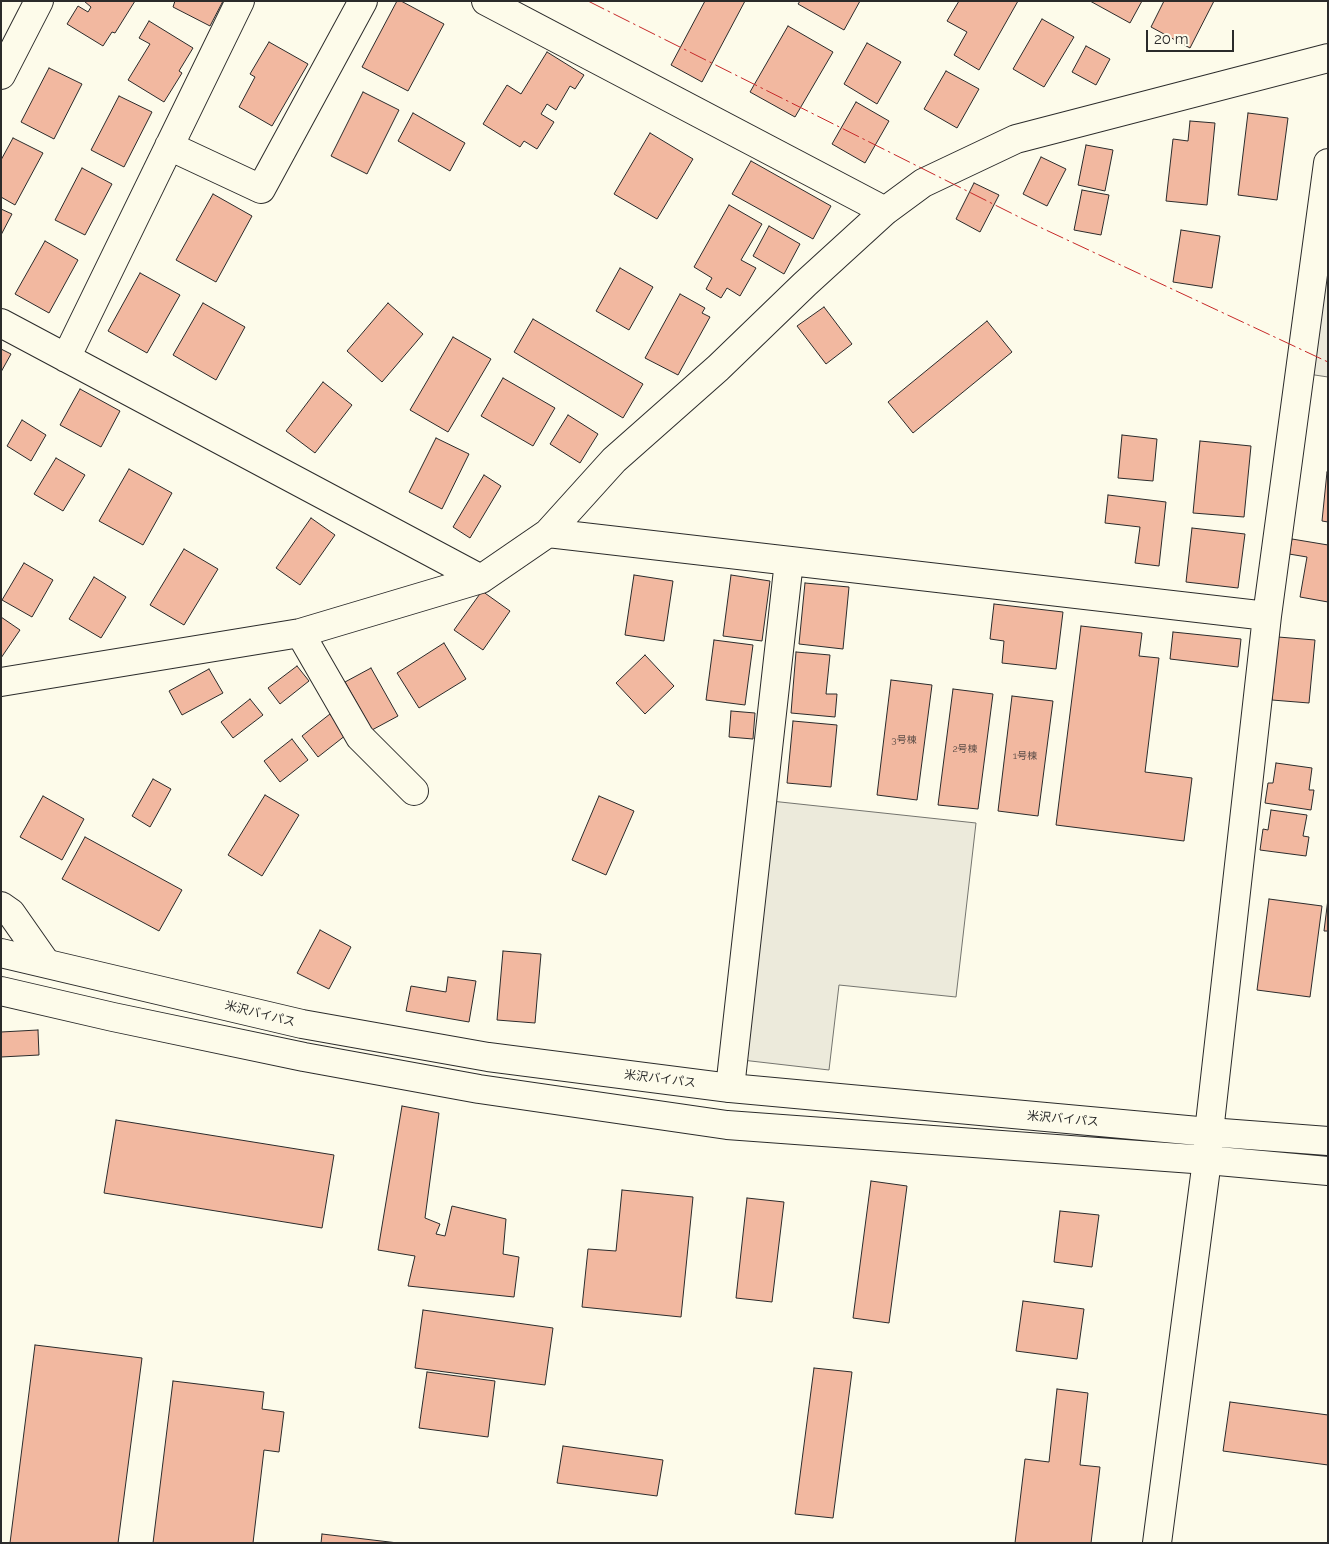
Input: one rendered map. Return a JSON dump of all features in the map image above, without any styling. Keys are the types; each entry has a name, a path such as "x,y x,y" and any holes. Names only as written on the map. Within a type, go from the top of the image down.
{"main road":[{"path":"1,75 39,1"},
{"path":"66,358 240,1"},
{"path":"169,146 261,189 363,1"},
{"path":"486,1 886,211"},
{"path":"1,682 300,633 481,578 548,533 614,460 718,368 804,284 886,211 923,184 1016,139 1328,58"},
{"path":"1157,1543 1207,1160 1267,616 1328,163"},
{"path":"1,323 481,578"},
{"path":"548,533 1267,616"},
{"path":"730,1088 789,561"},
{"path":"300,633 360,737 414,791"},
{"path":"1,906 12,914 46,963"},
{"name":"米沢バイパス","path":"1,953 302,1024 488,1057 730,1088 1209,1132 1328,1141"},
{"path":"1,991 304,1057 479,1089 726,1125 1207,1160 1328,1171"}],"shaded area":[{"path":"1328,219 1328,377 1308,374"},
{"path":"771,801 976,823 956,997 839,985 829,1070 742,1060"}],"building":[{"path":"84,1 135,1 115,33 112,32 103,46 67,24 78,6 88,12 91,7"},
{"path":"175,1 223,1 210,26 173,7"},
{"path":"397,1 401,1 444,24 408,91 362,67"},
{"path":"705,1 745,1 702,82 671,65"},
{"path":"800,1 860,1 844,30 798,4"},
{"path":"959,1 1018,1 979,70 954,55 967,32 947,21"},
{"path":"1090,1 1142,1 1130,23"},
{"path":"1164,1 1214,1 1190,48 1151,27"},
{"path":"1042,19 1074,37 1044,87 1013,69"},
{"path":"149,21 193,48 179,71 182,73 164,102 128,80 150,44 139,38"},
{"path":"788,26 833,52 795,117 750,92"},
{"path":"269,42 308,64 272,126 239,107 255,77 250,74"},
{"path":"867,43 901,62 877,104 844,84"},
{"path":"1086,46 1110,59 1096,85 1072,72"},
{"path":"547,52 584,75 575,89 570,86 556,110 547,104 541,114 554,122 537,149 524,141 520,147 483,124 507,85 521,94"},
{"path":"49,68 82,84 54,139 21,122"},
{"path":"946,71 979,89 957,128 924,109"},
{"path":"363,92 399,110 367,174 331,156"},
{"path":"119,96 152,112 124,167 91,150"},
{"path":"856,102 889,121 865,163 832,144"},
{"path":"413,113 465,143 450,171 398,141"},
{"path":"1248,113 1288,118 1277,200 1238,195"},
{"path":"1190,121 1215,123 1207,205 1166,201 1173,139 1188,141"},
{"path":"650,133 693,159 657,219 614,194"},
{"path":"13,138 43,153 15,205 1,197 1,160"},
{"path":"1086,145 1113,150 1105,191 1078,185"},
{"path":"1041,157 1066,169 1047,206 1023,194"},
{"path":"751,161 831,206 813,239 732,194"},
{"path":"82,168 112,184 85,235 55,220"},
{"path":"974,183 999,195 980,232 956,219"},
{"path":"1082,190 1109,195 1101,235 1074,230"},
{"path":"213,194 252,216 216,282 176,260"},
{"path":"729,205 762,224 741,260 756,268 740,296 727,288 721,298 706,289 712,278 694,267"},
{"path":"1,209 12,214 1,235"},
{"path":"769,226 800,244 784,274 753,256"},
{"path":"1181,230 1220,236 1212,288 1173,282"},
{"path":"45,241 78,260 49,313 15,294"},
{"path":"620,268 653,287 629,330 596,311"},
{"path":"140,273 180,295 147,353 108,331"},
{"path":"680,294 705,308 702,313 710,317 678,375 645,358"},
{"path":"203,303 245,327 216,380 173,355"},
{"path":"388,303 423,334 382,382 347,351"},
{"path":"824,307 852,344 826,364 797,326"},
{"path":"533,319 643,384 623,418 514,352"},
{"path":"987,321 1012,352 913,433 888,402"},
{"path":"453,337 491,359 448,432 410,410"},
{"path":"1,349 11,354 1,372"},
{"path":"503,378 555,408 533,446 481,416"},
{"path":"323,382 352,405 315,453 286,431"},
{"path":"80,389 120,411 101,447 60,425"},
{"path":"568,415 598,434 580,463 550,444"},
{"path":"22,420 46,435 31,461 7,446"},
{"path":"1122,435 1157,439 1153,481 1118,478"},
{"path":"436,438 469,454 442,509 409,492"},
{"path":"1200,441 1251,446 1244,517 1193,513"},
{"path":"56,458 85,475 63,511 34,494"},
{"path":"129,469 172,493 143,545 99,521"},
{"path":"1328,472 1328,522 1322,521"},
{"path":"484,475 501,486 470,538 453,527"},
{"path":"1108,495 1166,502 1159,566 1135,563 1140,527 1105,523"},
{"path":"311,518 335,535 300,585 276,568"},
{"path":"1192,528 1245,534 1238,588 1186,582"},
{"path":"1292,539 1328,545 1328,602 1300,597 1307,557 1289,554"},
{"path":"184,549 218,569 184,625 150,605"},
{"path":"24,563 53,580 32,617 2,600"},
{"path":"634,575 673,581 664,641 625,635"},
{"path":"731,575 770,581 762,641 723,636"},
{"path":"94,577 126,597 101,638 69,619"},
{"path":"805,583 849,587 843,649 799,644"},
{"path":"482,591 510,611 483,650 454,630"},
{"path":"994,604 1063,612 1056,669 1002,663 1004,641 990,639"},
{"path":"1,617 20,630 1,658"},
{"path":"1081,626 1142,633 1139,656 1159,658 1145,772 1192,778 1184,841 1056,825"},
{"path":"1173,632 1241,639 1238,667 1170,659"},
{"path":"1278,637 1315,640 1309,703 1272,700"},
{"path":"714,640 753,645 745,705 706,700"},
{"path":"444,643 466,679 419,708 397,673"},
{"path":"796,652 830,655 826,694 837,694 835,717 791,713"},
{"path":"645,655 674,686 645,714 616,683"},
{"path":"297,666 309,681 280,704 268,688"},
{"path":"371,668 398,716 372,730 345,682"},
{"path":"209,669 223,693 182,715 169,691"},
{"path":"891,680 932,685 917,800 877,795"},
{"path":"953,689 993,694 978,809 938,805"},
{"path":"1012,696 1053,701 1038,816 998,811"},
{"path":"250,699 263,715 233,738 221,722"},
{"path":"731,711 755,713 753,739 729,737"},
{"path":"330,714 346,735 318,757 302,736"},
{"path":"793,721 837,725 831,787 787,783"},
{"path":"292,739 308,760 280,782 264,761"},
{"path":"1276,763 1312,768 1309,790 1314,790 1311,810 1265,803 1268,783 1273,783"},
{"path":"153,779 171,789 150,827 132,816"},
{"path":"265,795 299,815 262,876 228,855"},
{"path":"43,796 84,819 62,860 20,837"},
{"path":"599,796 634,811 606,875 572,860"},
{"path":"1271,810 1307,815 1303,836 1309,837 1306,856 1260,850 1263,829 1268,830"},
{"path":"85,837 182,890 159,931 62,879"},
{"path":"1269,899 1322,906 1310,997 1257,990"},
{"path":"1328,899 1328,931 1324,931"},
{"path":"320,930 351,947 329,989 297,973"},
{"path":"503,951 541,954 535,1023 497,1020"},
{"path":"448,977 476,981 469,1022 406,1011 411,986 446,992"},
{"path":"38,1030 39,1055 1,1057 1,1032"},
{"path":"402,1106 439,1113 425,1218 440,1224 436,1234 445,1236 452,1206 506,1219 503,1254 519,1257 514,1297 408,1286 415,1256 378,1250"},
{"path":"116,1120 334,1155 322,1228 104,1193"},
{"path":"871,1181 907,1186 889,1323 853,1318"},
{"path":"622,1190 693,1197 681,1317 582,1307 588,1249 616,1251"},
{"path":"747,1198 784,1202 772,1302 736,1298"},
{"path":"1060,1211 1099,1215 1092,1267 1054,1262"},
{"path":"1023,1301 1084,1309 1077,1359 1016,1351"},
{"path":"423,1310 553,1328 545,1385 415,1368"},
{"path":"35,1345 142,1358 118,1543 10,1543"},
{"path":"814,1368 852,1372 833,1518 795,1514"},
{"path":"427,1372 495,1381 488,1437 419,1428"},
{"path":"173,1381 264,1392 262,1409 284,1412 279,1452 264,1450 253,1543 153,1543"},
{"path":"1057,1389 1088,1393 1080,1465 1100,1467 1091,1543 1015,1543 1025,1459 1049,1462"},
{"path":"1230,1402 1328,1415 1328,1465 1223,1451"},
{"path":"563,1446 663,1460 657,1496 557,1483"},
{"path":"322,1534 398,1543 321,1543"}],"power":[{"path":"588,1 1031,223 1328,362"}]}
